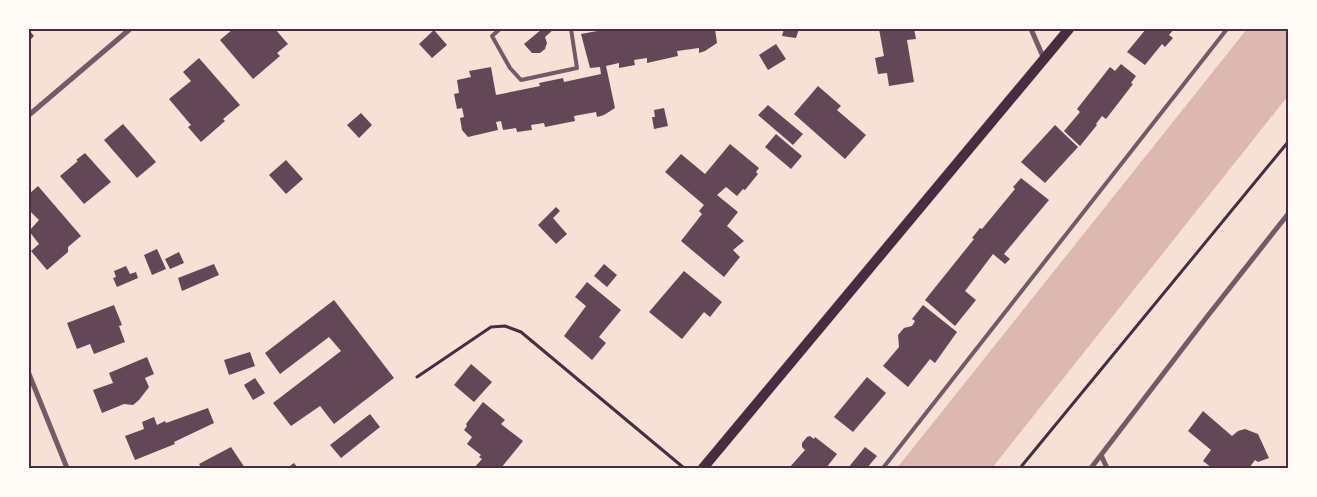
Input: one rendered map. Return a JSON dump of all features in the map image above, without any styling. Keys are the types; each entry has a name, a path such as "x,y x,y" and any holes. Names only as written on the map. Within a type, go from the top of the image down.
{"main road":[{"path":"704,468 1069,29"}],"street":[{"path":"29,115 130,29"},
{"path":"1031,29 1044,60"},
{"path":"1090,468 1288,214"},
{"path":"29,374 67,468"},
{"path":"1101,455 1107,468"}],"lane":[{"path":"500,29 492,36 510,68 522,80 577,68 571,29"},
{"path":"883,468 1228,29"}],"path":[{"path":"1020,468 1288,142"},
{"path":"417,377 491,327 505,326 521,332 684,468"}],"shaded area":[{"path":"1247,29 1288,29 1288,96 992,468 897,468"}],"building":[{"path":"233,29 275,29 288,44 277,53 280,56 253,79 220,40"},
{"path":"542,29 554,29 545,37 547,43 545,49 540,53 532,53 524,44"},
{"path":"608,29 715,29 717,43 699,53 699,48 677,51 678,56 647,63 647,58 634,60 635,65 619,68 619,63 606,66 615,108 604,115 597,117 596,112 574,116 575,121 545,127 544,123 531,125 532,130 517,132 516,128 503,130 501,121 496,122 498,130 468,137 462,130 460,118 464,117 462,108 457,109 454,94 459,93 457,80 471,77 469,71 491,67 496,95 540,86 539,83 563,78 564,82 601,74 600,67 590,68 581,34"},
{"path":"784,29 799,29 796,38 782,36"},
{"path":"879,29 914,29 916,39 907,40 914,82 889,86 887,73 878,74 875,58 884,56"},
{"path":"1146,29 1174,29 1169,35 1173,38 1165,47 1162,44 1145,65 1127,52"},
{"path":"29,30 34,36 29,41"},
{"path":"434,30 447,45 432,58 419,44"},
{"path":"776,44 786,59 768,70 759,55"},
{"path":"199,58 240,105 223,119 225,121 201,142 188,127 191,125 169,99 191,81 183,72"},
{"path":"1121,64 1136,76 1131,83 1133,84 1106,119 1102,116 1080,146 1064,131 1080,112 1077,109 1110,67 1115,71"},
{"path":"818,86 841,106 837,110 866,135 845,159 794,114"},
{"path":"768,105 803,134 793,145 758,115"},
{"path":"664,108 668,126 654,129 652,117 655,117 654,110"},
{"path":"361,113 372,125 359,138 347,125"},
{"path":"123,124 156,162 137,178 104,140"},
{"path":"1055,125 1078,147 1045,183 1021,162"},
{"path":"776,134 802,156 791,169 765,147"},
{"path":"730,144 759,168 756,172 758,174 745,190 743,189 737,196 726,187 717,195 738,212 727,226 744,241 733,250 740,257 724,277 681,241 702,214 699,211 704,205 665,172 681,154 705,174"},
{"path":"85,153 111,182 84,204 60,176"},
{"path":"286,160 303,179 286,194 269,175"},
{"path":"1021,178 1049,200 1004,254 1010,259 1005,264 993,254 965,291 976,300 955,326 925,300 974,239 972,238 980,228 982,229 1015,189 1013,187"},
{"path":"38,186 81,236 68,247 68,252 47,270 31,251 39,244 29,231 39,220 29,210 29,194"},
{"path":"556,207 560,211 553,218 567,234 556,244 538,225"},
{"path":"157,249 166,269 152,275 144,255"},
{"path":"179,252 184,263 170,269 165,259"},
{"path":"214,264 219,275 182,291 178,278"},
{"path":"604,264 617,275 607,287 594,276"},
{"path":"126,266 130,274 136,272 138,278 117,287 113,278 116,277 114,271"},
{"path":"684,271 722,302 710,317 704,312 682,339 649,312"},
{"path":"587,282 621,310 599,337 606,343 592,360 564,336 586,306 575,297"},
{"path":"334,300 394,378 334,424 320,406 291,426 273,403 341,351 329,337 280,374 265,353"},
{"path":"114,305 122,325 119,326 125,342 94,354 90,344 77,349 67,323"},
{"path":"923,305 957,332 935,363 930,359 908,387 883,366 899,347 898,335 904,328 912,326 915,321 912,319"},
{"path":"250,352 255,366 229,375 224,360"},
{"path":"147,357 154,374 145,378 149,387 139,400 133,405 124,404 102,413 93,390 113,383 109,373"},
{"path":"471,364 492,382 474,402 454,385"},
{"path":"867,377 886,393 853,432 834,417"},
{"path":"255,378 265,393 253,400 244,385"},
{"path":"483,402 505,420 501,424 523,441 501,468 474,468 482,459 479,457 481,455 467,444 472,437 464,430 467,426 466,424"},
{"path":"208,408 214,423 174,442 175,444 135,460 125,436 144,429 142,422 154,417 157,425"},
{"path":"1203,411 1232,436 1238,431 1245,429 1258,434 1269,458 1258,462 1255,460 1249,468 1212,468 1203,461 1211,450 1188,431"},
{"path":"370,414 380,427 341,458 330,445"},
{"path":"810,436 814,439 815,437 837,454 826,468 789,468 805,450 802,447 802,443"},
{"path":"231,447 245,468 202,468 199,464"},
{"path":"865,447 877,456 867,468 848,468"},
{"path":"294,463 298,468 287,468"}]}
